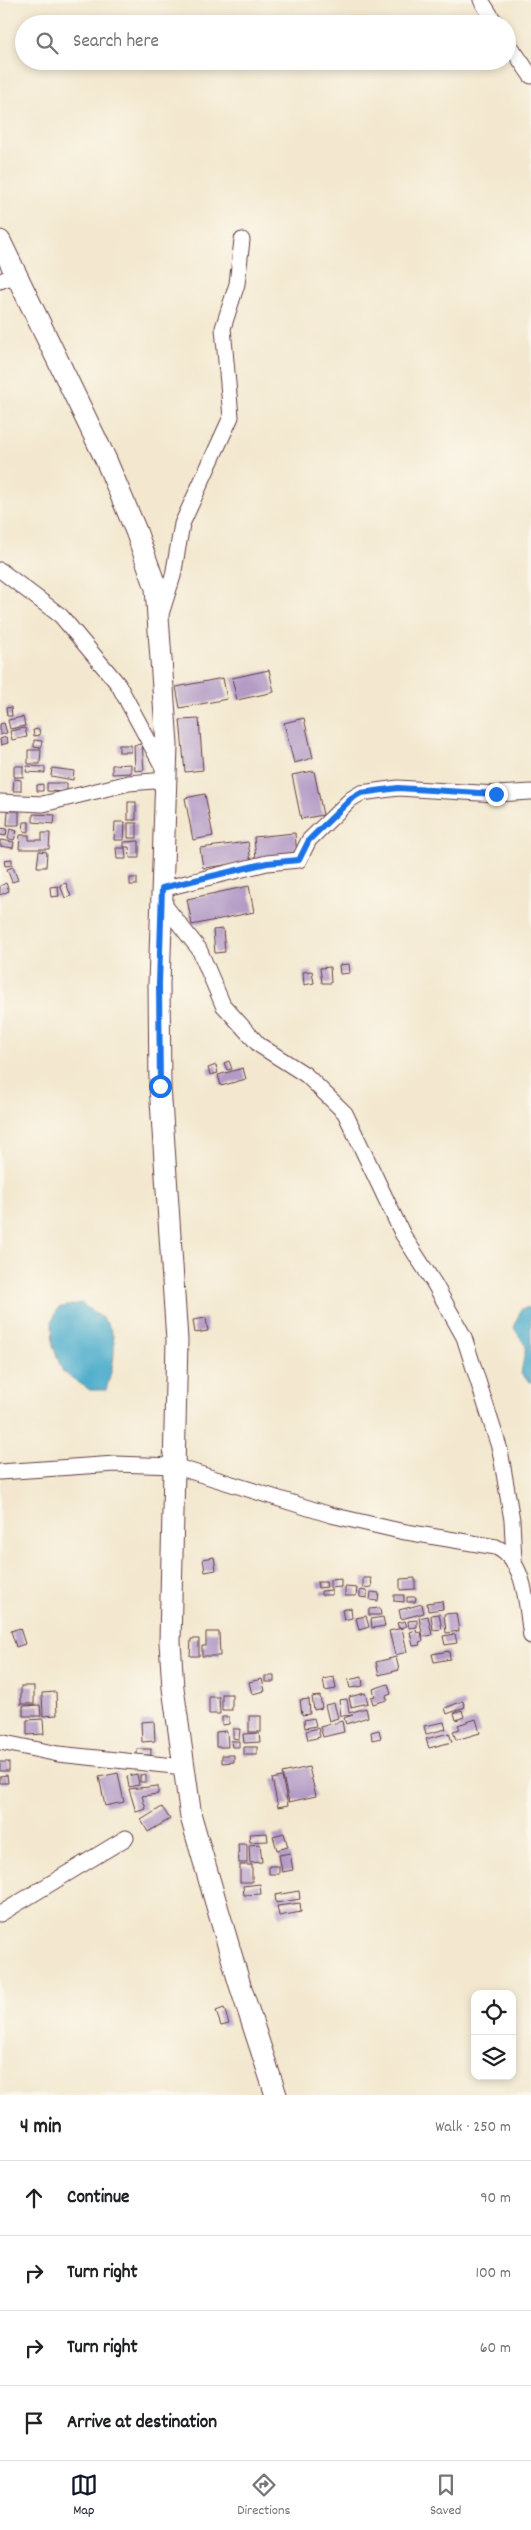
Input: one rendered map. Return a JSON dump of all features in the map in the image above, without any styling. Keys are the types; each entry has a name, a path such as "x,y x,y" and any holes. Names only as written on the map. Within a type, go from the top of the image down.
{"street":[{"path":"480,0 490,15"},
{"path":"516,54 531,76"},
{"path":"159,620 173,576 182,524 231,417 223,328 237,284 242,240"},
{"path":"0,241 9,278 98,443 132,522 156,588 167,745 159,984 160,1086 177,1340 170,1642 173,1688 191,1817 206,1875 276,2095"},
{"path":"0,570 61,616 118,684 166,777"},
{"path":"0,802 43,804 128,783 166,777"},
{"path":"162,895 267,863 299,860 309,840 351,799 361,793 398,788 496,794 531,792"},
{"path":"162,895 199,949 223,1005 259,1045 306,1075 344,1113 403,1236 434,1283 464,1337 500,1450 512,1520 514,1560"},
{"path":"0,1472 115,1464 174,1466 331,1515 400,1531 496,1547 507,1552 514,1560 520,1572 531,1636"},
{"path":"0,1742 58,1754 184,1767"},
{"path":"0,1914 126,1838"}],"water":[{"path":"81,1303 101,1317 111,1329 114,1355 106,1390 90,1390 63,1372 53,1346 52,1322 58,1308"},
{"path":"531,1307 531,1383 521,1374 526,1346 514,1328 521,1309"}],"building":[{"path":"269,670 274,692 237,700 232,678"},
{"path":"223,678 227,699 180,708 176,687"},
{"path":"11,707 12,716 7,716 6,708"},
{"path":"23,717 25,726 10,729 8,720"},
{"path":"304,718 313,758 294,763 284,723"},
{"path":"199,719 203,770 185,772 180,720"},
{"path":"4,723 7,733 0,735 0,724"},
{"path":"25,728 27,737 12,740 10,731"},
{"path":"39,729 40,735 34,736 33,730"},
{"path":"6,737 8,743 1,745 0,739"},
{"path":"34,740 42,741 41,748 34,747"},
{"path":"142,744 144,770 135,771 134,745"},
{"path":"119,745 131,745 131,752 119,752"},
{"path":"28,750 41,750 40,764 28,764"},
{"path":"131,764 131,773 112,774 112,765"},
{"path":"14,766 23,766 23,777 14,777"},
{"path":"27,766 45,767 45,773 26,772"},
{"path":"52,768 74,771 73,780 51,776"},
{"path":"314,771 323,815 301,819 292,775"},
{"path":"14,779 21,780 21,791 13,791"},
{"path":"47,783 67,783 67,792 47,791"},
{"path":"43,784 43,791 37,791 37,785"},
{"path":"205,794 213,836 193,840 185,798"},
{"path":"128,802 136,802 136,820 128,820"},
{"path":"8,811 19,811 19,825 7,825"},
{"path":"33,814 55,815 54,824 33,822"},
{"path":"24,822 29,822 29,832 23,831"},
{"path":"115,822 125,822 124,840 114,840"},
{"path":"128,823 137,823 137,838 128,838"},
{"path":"0,828 7,829 6,836 0,835"},
{"path":"10,829 17,831 14,840 8,839"},
{"path":"42,833 50,833 49,849 19,849 20,835 29,835 29,840 42,840"},
{"path":"295,833 297,856 256,860 254,837"},
{"path":"0,840 14,842 13,848 0,846"},
{"path":"139,841 139,858 130,858 129,847 124,847 124,842"},
{"path":"248,842 251,862 203,868 200,848"},
{"path":"116,848 125,848 126,859 117,859"},
{"path":"39,851 47,852 46,867 37,867"},
{"path":"12,859 12,865 5,866 4,860"},
{"path":"13,867 18,880 12,882 7,869"},
{"path":"130,878 137,878 137,885 130,885"},
{"path":"6,883 9,891 0,895 0,886"},
{"path":"66,883 71,896 65,898 60,885"},
{"path":"58,886 59,896 51,897 50,887"},
{"path":"249,886 254,912 192,925 187,899"},
{"path":"223,929 225,952 215,953 213,930"},
{"path":"349,964 350,973 340,974 339,965"},
{"path":"330,967 331,983 322,983 320,968"},
{"path":"312,971 314,983 304,985 303,972"},
{"path":"229,1061 232,1069 227,1070 224,1063"},
{"path":"216,1065 218,1073 210,1075 208,1068"},
{"path":"243,1068 246,1079 221,1086 218,1075"},
{"path":"206,1318 208,1331 195,1333 193,1320"},
{"path":"214,1557 216,1570 205,1572 203,1559"},
{"path":"363,1578 371,1578 372,1587 363,1588"},
{"path":"415,1578 415,1589 400,1590 400,1579"},
{"path":"341,1579 341,1587 330,1588 330,1580"},
{"path":"317,1582 326,1582 327,1587 318,1588"},
{"path":"345,1587 357,1588 356,1596 345,1596"},
{"path":"332,1590 332,1595 321,1595 321,1591"},
{"path":"360,1590 367,1591 367,1598 360,1597"},
{"path":"371,1592 379,1593 378,1601 370,1600"},
{"path":"394,1595 404,1595 404,1602 394,1601"},
{"path":"407,1597 416,1597 415,1602 407,1602"},
{"path":"442,1601 443,1609 428,1611 427,1603"},
{"path":"422,1604 424,1613 401,1619 399,1610"},
{"path":"351,1608 352,1618 344,1620 342,1610"},
{"path":"380,1608 381,1615 369,1615 369,1609"},
{"path":"456,1613 459,1631 446,1633 444,1614"},
{"path":"439,1614 442,1629 433,1630 431,1615"},
{"path":"366,1616 369,1627 359,1630 356,1618"},
{"path":"428,1616 432,1635 423,1637 419,1618"},
{"path":"383,1617 385,1626 372,1628 371,1619"},
{"path":"417,1620 417,1627 409,1628 408,1621"},
{"path":"405,1621 407,1626 399,1628 397,1623"},
{"path":"20,1628 25,1644 16,1647 11,1631"},
{"path":"402,1628 407,1652 395,1655 389,1631"},
{"path":"416,1630 417,1633 421,1632 423,1641 419,1642 420,1645 413,1646 410,1632"},
{"path":"206,1632 219,1632 220,1656 202,1656 202,1646 206,1646"},
{"path":"455,1634 457,1643 445,1645 443,1636"},
{"path":"191,1639 199,1639 199,1656 190,1656"},
{"path":"449,1651 450,1659 434,1662 432,1654"},
{"path":"396,1657 399,1670 379,1675 376,1662"},
{"path":"265,1676 274,1676 274,1682 265,1682"},
{"path":"334,1677 336,1689 325,1691 323,1679"},
{"path":"362,1677 363,1686 350,1688 348,1680"},
{"path":"262,1679 265,1691 252,1694 249,1682"},
{"path":"388,1684 391,1694 386,1696 387,1700 373,1704 371,1697 375,1696 373,1689"},
{"path":"21,1686 34,1686 34,1704 21,1704"},
{"path":"56,1692 57,1715 43,1716 42,1693"},
{"path":"365,1693 368,1703 351,1707 349,1697"},
{"path":"222,1694 232,1694 232,1710 222,1710"},
{"path":"320,1696 322,1708 314,1710 312,1697"},
{"path":"209,1697 219,1697 220,1714 209,1714"},
{"path":"309,1699 310,1714 302,1715 300,1700"},
{"path":"347,1699 349,1713 366,1708 368,1717 346,1724 344,1718 353,1715 341,1716 339,1700"},
{"path":"463,1701 465,1707 447,1714 445,1708"},
{"path":"334,1703 338,1718 329,1721 325,1705"},
{"path":"40,1705 41,1716 23,1716 23,1706"},
{"path":"462,1710 464,1717 456,1720 454,1713"},
{"path":"249,1716 261,1716 261,1732 249,1732"},
{"path":"222,1717 229,1717 229,1724 222,1725"},
{"path":"314,1718 316,1726 305,1728 304,1720"},
{"path":"43,1719 44,1734 27,1735 27,1720"},
{"path":"476,1719 480,1733 456,1740 453,1731 460,1729 458,1725"},
{"path":"154,1721 155,1741 142,1742 141,1722"},
{"path":"342,1721 344,1732 323,1737 320,1727"},
{"path":"444,1722 446,1729 426,1734 424,1726"},
{"path":"318,1728 320,1737 308,1740 306,1731"},
{"path":"233,1729 240,1729 239,1739 233,1738"},
{"path":"379,1730 381,1738 372,1740 371,1732"},
{"path":"227,1731 228,1747 216,1747 216,1732"},
{"path":"259,1733 260,1742 244,1743 243,1734"},
{"path":"449,1733 452,1742 429,1748 426,1739"},
{"path":"231,1741 239,1741 239,1747 232,1747"},
{"path":"244,1747 257,1747 257,1755 244,1755"},
{"path":"137,1749 151,1749 151,1755 137,1755"},
{"path":"222,1755 234,1755 234,1762 222,1763"},
{"path":"0,1762 9,1762 9,1771 0,1771"},
{"path":"309,1767 316,1796 289,1802 282,1773"},
{"path":"118,1773 124,1802 105,1806 99,1777"},
{"path":"137,1774 139,1785 129,1787 127,1776"},
{"path":"146,1774 146,1782 140,1782 140,1775"},
{"path":"7,1775 8,1783 0,1783 0,1776"},
{"path":"282,1777 288,1805 278,1807 272,1779"},
{"path":"158,1786 158,1794 142,1796 146,1809 136,1812 129,1789"},
{"path":"162,1807 170,1819 148,1832 141,1820"},
{"path":"267,1833 268,1841 250,1842 249,1834"},
{"path":"284,1833 288,1847 277,1850 273,1836"},
{"path":"238,1844 247,1844 247,1863 239,1863"},
{"path":"260,1844 262,1862 250,1863 249,1845"},
{"path":"290,1853 293,1870 282,1872 279,1855"},
{"path":"240,1865 252,1865 252,1882 240,1882"},
{"path":"269,1866 279,1866 279,1874 269,1874"},
{"path":"260,1884 261,1894 244,1895 243,1886"},
{"path":"299,1891 300,1899 276,1903 275,1895"},
{"path":"300,1903 301,1912 279,1916 277,1906"},
{"path":"224,2008 229,2024 221,2026 216,2011"}],"route":[{"path":"160,1086 159,984 162,888 267,863 299,860 309,840 351,799 361,793 398,788 496,794"}]}
